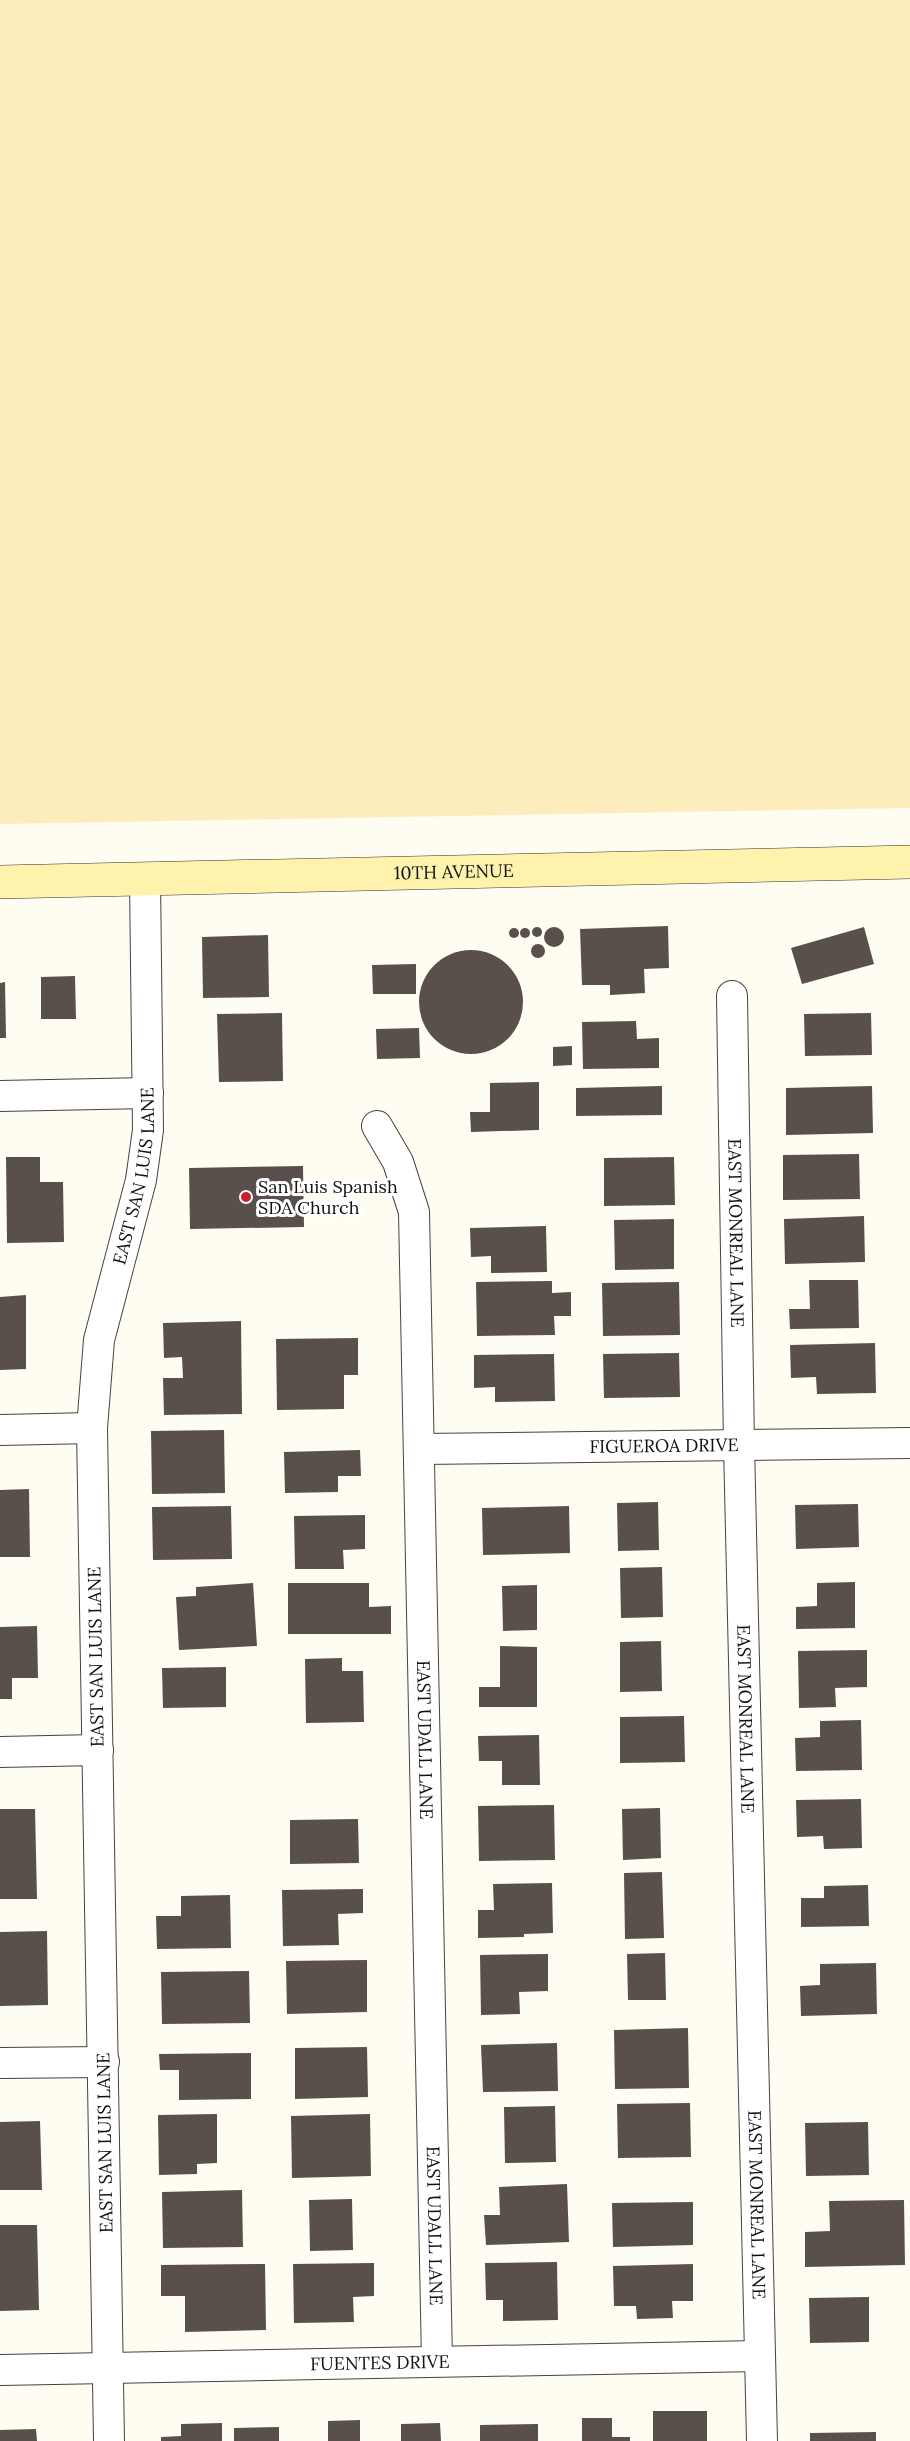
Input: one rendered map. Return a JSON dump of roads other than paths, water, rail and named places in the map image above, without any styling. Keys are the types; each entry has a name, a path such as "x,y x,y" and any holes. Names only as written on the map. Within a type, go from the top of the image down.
{"main road":[{"name":"10TH AVENUE","path":"0,882 910,862"}],"street":[{"name":"EAST SAN LUIS LANE","path":"109,2441 92,1428 99,1340 141,1180 148,1130 145,879"},
{"name":"EAST MONREAL LANE","path":"732,996 739,1445 762,2441"},
{"path":"0,1096 148,1093"},
{"name":"EAST UDALL LANE","path":"377,1126 398,1162 414,1212 437,2361"},
{"path":"0,1430 92,1428"},
{"name":"FIGUEROA DRIVE","path":"420,1449 910,1443"},
{"path":"0,1752 98,1750"},
{"path":"0,2063 104,2062"},
{"name":"FUENTES DRIVE","path":"0,2370 759,2356"}],"place":[{"name":"San Luis Spanish SDA Church","path":"246,1197"}]}
